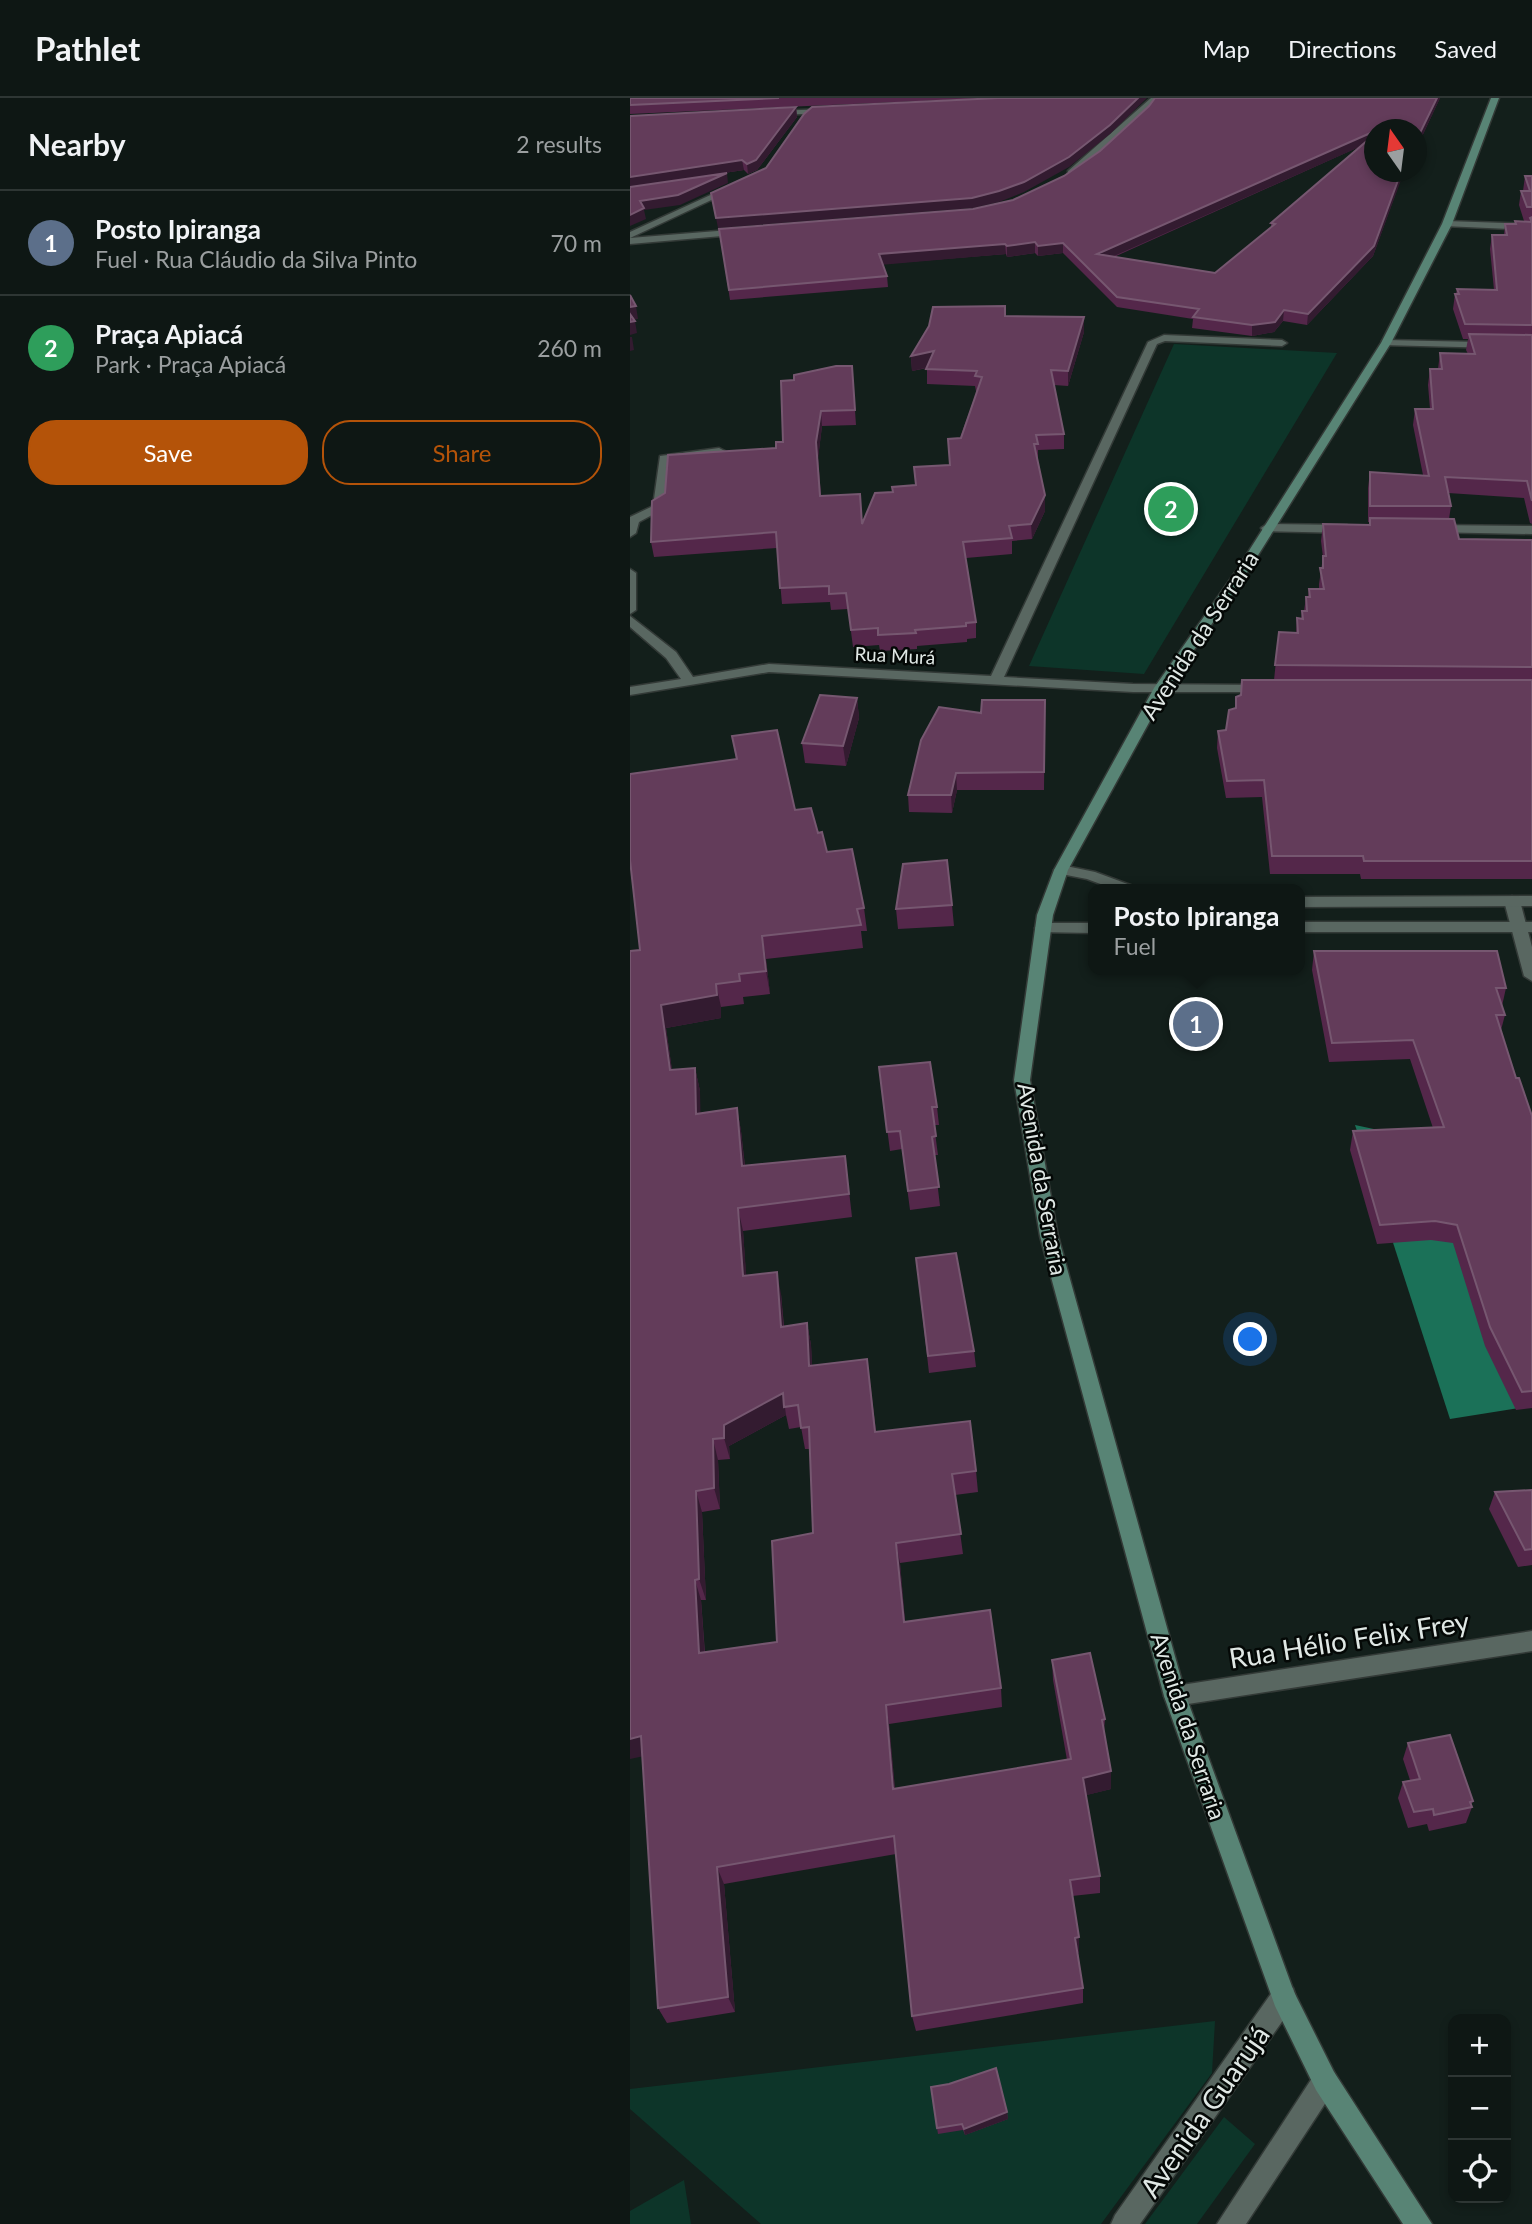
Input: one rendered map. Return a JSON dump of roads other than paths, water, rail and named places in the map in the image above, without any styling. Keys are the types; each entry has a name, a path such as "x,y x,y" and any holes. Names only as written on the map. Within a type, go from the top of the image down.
{"main road":[{"name":"Avenida da Serraria","path":"1419,2224 1325,2081 1284,1997 1175,1696 1049,1236 1023,1080 1045,915 1061,870 1161,688 1244,568 1389,338 1447,224 1494,98"}],"street":[{"path":"1058,182 1156,98"},
{"path":"800,120 826,103"},
{"path":"768,113 837,110"},
{"path":"630,235 738,181 727,179"},
{"path":"1447,224 1532,227"},
{"path":"630,241 753,232"},
{"path":"1389,338 1532,334"},
{"path":"996,679 1153,342 1164,338 1282,343"},
{"path":"1389,338 1532,346"},
{"path":"630,533 632,518 659,508 664,458 719,450"},
{"path":"1267,528 1356,529"},
{"path":"1423,529 1532,530"},
{"path":"630,573 630,610"},
{"path":"630,620 671,655 689,681"},
{"name":"Rua Murá","path":"630,691 769,668 1161,688 1284,689"},
{"path":"1061,870 1090,875 1114,884"},
{"path":"1511,901 1525,927 1532,976"},
{"path":"1305,902 1532,901"},
{"path":"1305,927 1525,927"},
{"path":"1043,928 1088,928"},
{"name":"Rua Hélio Felix Frey","path":"1175,1696 1532,1641"},
{"name":"Avenida Guarujá","path":"1124,2224 1284,1997"},
{"path":"1230,2224 1325,2081"}],"place":[{"name":"Praça Apiacá","path":"1171,509"},
{"name":"Posto Ipiranga","path":"1196,1024"}]}
